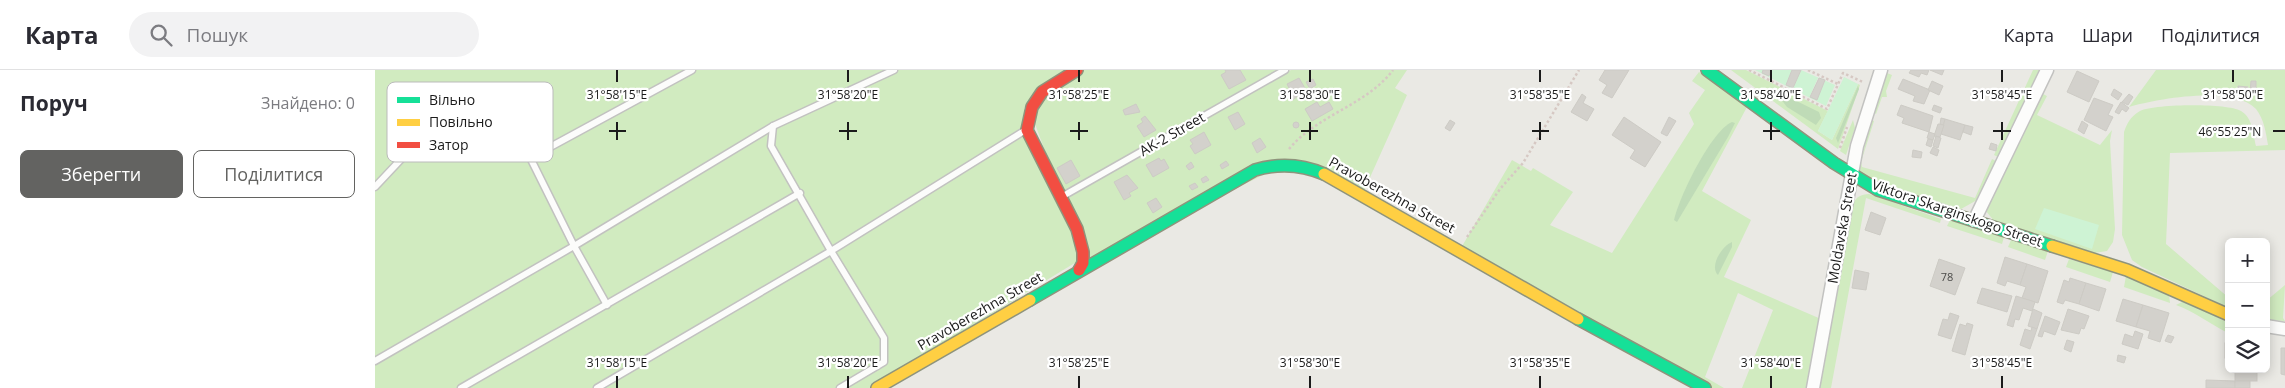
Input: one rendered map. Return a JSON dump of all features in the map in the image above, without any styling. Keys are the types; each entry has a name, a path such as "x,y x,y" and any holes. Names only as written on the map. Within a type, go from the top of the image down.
{"street":[{"path":"1077,70 1063,72 1036,97 1029,114 1027,130 1077,229 1083,252 1083,263 1079,270"},
{"name":"Viktora Skarginskogo Street","path":"1707,70 1852,175 1878,190 2127,270 2225,313"},
{"name":"Moldavska Street","path":"1813,388 1857,146 1881,70"},
{"path":"1974,221 2047,70"},
{"name":"Pravoberezhna Street","path":"877,388 1255,170 1277,164 1300,165 1329,176 1460,249 1589,326 1705,388"},
{"path":"1083,252 1093,257 1101,258"},
{"path":"2270,327 2285,329"}],"lane":[{"path":"553,146 692,70"},
{"path":"375,361 575,246 773,126 894,70"},
{"name":"AK-2 Street","path":"1060,197 1285,70"},
{"path":"773,126 771,146 831,252 884,338 884,362 840,388"},
{"path":"597,388 831,252 1027,130"},
{"path":"375,187 398,162"},
{"path":"533,162 607,305"},
{"path":"461,388 799,193"}],"path":[{"path":"1277,164 1293,144 1327,118 1384,82 1393,70"},
{"path":"1460,249 1500,189 1523,163 1579,70"},
{"path":"1749,70 1827,109 1843,74 1864,83"},
{"path":"1808,70 1838,84"}],"green space":[{"path":"375,70 1068,70 1024,108 1072,228 1078,261 870,388 375,388"},
{"path":"1083,70 1280,70 1067,192 1060,191 1032,116 1035,105"},
{"path":"1291,70 1407,70 1395,88 1407,95 1363,193 1291,161 1085,264 1066,197"},
{"path":"1731,70 1746,70 1828,111 1818,131 1832,140 1858,84 1860,85 1838,149"},
{"path":"1755,70 1763,70 1762,73 1771,70 1792,70 1786,85 1793,88 1801,70 1835,85 1826,106","holes":["1818,78 1825,81 1817,99 1810,96"]},
{"path":"2033,70 2040,70 1998,157 1994,155"},
{"path":"2156,70 2285,70 2285,150 2170,153 2166,244 2225,295 2225,306 2142,267 2132,260 2122,235 2124,132 2134,115 2148,109 2175,106 2233,108 2241,111 2248,118 2256,146 2268,145 2261,117 2256,109 2245,102 2230,97 2194,96 2129,107"},
{"path":"1699,72 1747,107 1702,191 1751,220 1724,277 1821,319 1806,388 1742,388 1773,310 1738,293 1705,377 1724,388 1710,388 1461,248 1512,160 1531,171 1533,168 1573,192 1550,225 1612,253 1694,124 1689,113 1705,90 1692,81"},
{"path":"1887,73 1892,75 1886,91 1887,97 1882,97 1876,114 1873,112"},
{"path":"1844,77 1858,84 1832,140 1818,131"},
{"path":"1858,86 1859,89 1838,143 1836,138"},
{"path":"1774,90 1819,112 1821,118 1816,125 1787,107"},
{"path":"2041,93 2047,96 2037,115 2100,145 2112,130 2110,141 2115,229 2113,242 2107,251 2094,253 1994,221 1986,211 1988,201"},
{"path":"1853,120 1855,128 1846,155 1840,151"},
{"path":"1871,120 1874,121 1861,162 1862,167 1975,198 1992,159 1996,161 1977,200 1961,209 1876,183 1859,170"},
{"path":"1732,122 1735,123 1728,137 1677,222 1674,220 1682,196 1697,166 1715,138"},
{"path":"1869,194 1941,219 1940,223 1866,198 1831,388 1819,388 1850,212 1856,199"},
{"path":"2044,208 2099,225 2092,249 2035,229"},
{"path":"1950,220 2004,237 2002,244 1947,226"},
{"path":"2011,240 2048,251 2045,260 2008,247"},
{"path":"1732,242 1732,247 1718,275 1715,267 1718,257 1724,248"},
{"path":"2069,259 2113,272 2110,282 2066,267"},
{"path":"2126,276 2169,295 2170,303 2124,287"},
{"path":"2285,285 2283,318 2285,321 2270,320 2270,298"},
{"path":"2184,301 2225,321 2225,331 2190,311 2176,305"}],"building":[{"path":"1225,70 1240,70 1246,80 1229,89 1221,75 1226,72"},
{"path":"1605,70 1629,70 1612,98 1602,93 1607,85 1599,80"},
{"path":"1763,70 1771,70 1769,76 1762,73"},
{"path":"1792,70 1801,70 1793,88 1786,85"},
{"path":"1911,70 1929,70 1927,75 1921,73 1919,77 1909,73"},
{"path":"1930,70 1944,70 1942,75"},
{"path":"2077,71 2099,81 2089,102 2067,92"},
{"path":"1299,78 1306,90 1291,101 1286,92 1290,90 1287,84"},
{"path":"1819,78 1825,80 1817,100 1810,97"},
{"path":"1313,79 1316,85 1310,89 1306,82"},
{"path":"1903,79 1930,90 1924,104 1913,101 1915,96 1898,89"},
{"path":"1932,81 1943,86 1939,95 1928,90"},
{"path":"2251,81 2256,81 2256,92 2250,92"},
{"path":"2238,86 2248,87 2248,92 2238,92"},
{"path":"2114,89 2122,94 2118,100 2111,95"},
{"path":"1582,94 1586,97 1583,103 1594,109 1587,121 1571,112"},
{"path":"2129,94 2133,97 2128,105 2122,102"},
{"path":"2094,98 2113,105 2108,115 2113,117 2106,131 2084,120"},
{"path":"1317,102 1320,107 1329,102 1333,109 1312,121 1305,109"},
{"path":"2121,102 2129,108 2126,112 2122,109 2119,114 2115,112"},
{"path":"1136,104 1140,112 1125,115 1123,110"},
{"path":"1901,105 1933,116 1929,132 1902,123 1904,118 1897,115"},
{"path":"1934,105 1942,108 1940,113 1932,110"},
{"path":"1238,112 1245,124 1235,130 1228,117"},
{"path":"1145,116 1156,130 1144,137 1137,126 1143,122 1141,119"},
{"path":"1624,117 1661,142 1645,167 1630,158 1635,150 1612,135"},
{"path":"1669,117 1676,121 1667,136 1661,133"},
{"path":"1941,118 1945,119 1944,125 1940,124"},
{"path":"1945,119 1965,125 1960,140 1941,134"},
{"path":"1450,120 1455,123 1450,131 1445,128"},
{"path":"2082,121 2088,125 2084,134 2078,130"},
{"path":"1296,122 1299,125 1296,128 1293,125"},
{"path":"1938,124 1944,125 1940,137 1934,136"},
{"path":"1965,125 1973,127 1971,135 1963,132"},
{"path":"1204,132 1211,145 1195,154 1190,146 1193,144 1190,140"},
{"path":"1929,132 1935,134 1933,140 1927,138"},
{"path":"1936,136 1941,138 1938,148 1933,146"},
{"path":"1260,138 1266,147 1257,153 1252,143"},
{"path":"1928,139 1933,140 1931,147 1926,145"},
{"path":"1991,143 1997,145 1996,151 1989,149"},
{"path":"1933,147 1939,150 1937,156 1930,153"},
{"path":"1913,150 1922,152 1921,158 1912,157"},
{"path":"1159,158 1161,161 1164,159 1169,168 1153,177 1146,165"},
{"path":"1071,160 1080,176 1066,184 1057,168"},
{"path":"1226,161 1229,165 1222,169 1220,165"},
{"path":"1191,162 1194,167 1189,170 1186,166"},
{"path":"1127,175 1138,188 1129,193 1131,196 1124,200 1114,182"},
{"path":"1206,176 1209,180 1203,183 1201,179"},
{"path":"1195,183 1198,187 1192,190 1189,186"},
{"path":"1156,198 1162,207 1153,213 1147,203"},
{"path":"1871,212 1886,218 1880,235 1865,230"},
{"path":"2005,257 2027,264 2020,285 2007,281 2005,286 1997,283"},
{"path":"1939,259 1965,268 1955,295 1930,286"},
{"path":"2027,264 2048,271 2038,303 2022,298 2026,287 2020,285"},
{"path":"1855,270 1869,273 1866,290 1852,288"},
{"path":"2070,278 2086,283 2079,304 2065,300 2063,304 2057,302 2064,280 2069,282"},
{"path":"2086,283 2106,289 2099,311 2079,304"},
{"path":"1982,288 2012,296 2007,312 1977,303"},
{"path":"2016,296 2035,302 2032,311 2023,308 2019,320 2015,319 2013,327 2007,325"},
{"path":"2123,299 2143,305 2136,327 2116,321"},
{"path":"2143,305 2169,313 2160,342 2148,338 2150,331 2136,327"},
{"path":"2033,309 2042,313 2037,329 2028,326"},
{"path":"2068,309 2089,316 2084,329 2081,328 2079,334 2061,330"},
{"path":"1950,313 1959,316 1951,339 1938,335 1943,319 1948,320"},
{"path":"2045,316 2060,322 2055,335 2044,331 2042,337 2038,336"},
{"path":"1967,323 1973,325 1965,355 1952,351 1960,324 1966,326"},
{"path":"2032,327 2037,329 2030,349 2020,345 2025,329 2031,331"},
{"path":"2135,331 2143,334 2138,349 2122,344 2125,334 2133,337"},
{"path":"2168,335 2174,337 2171,343 2165,341"},
{"path":"2067,340 2074,342 2071,352 2064,349"},
{"path":"2281,348 2285,348 2285,375 2281,374"},
{"path":"2118,355 2126,357 2124,363 2117,361"},
{"path":"2235,373 2257,373 2257,381 2235,381"},
{"path":"2206,380 2235,381 2235,388 2206,388"},
{"path":"2235,381 2250,381 2250,388 2235,388"}],"traffic: fast":[{"path":"1707,70 1834,163 1878,190 2052,246"},
{"path":"1030,300 1255,170 1273,166 1298,166 1324,174"},
{"path":"1578,319 1705,388"}],"traffic: slow":[{"path":"1324,174 1578,319"},
{"path":"2052,246 2127,270 2225,313"},
{"path":"877,388 1030,300"}],"traffic: jam":[{"path":"1077,70 1042,92 1032,107 1027,130 1077,229 1083,252 1083,263 1079,270"}]}
